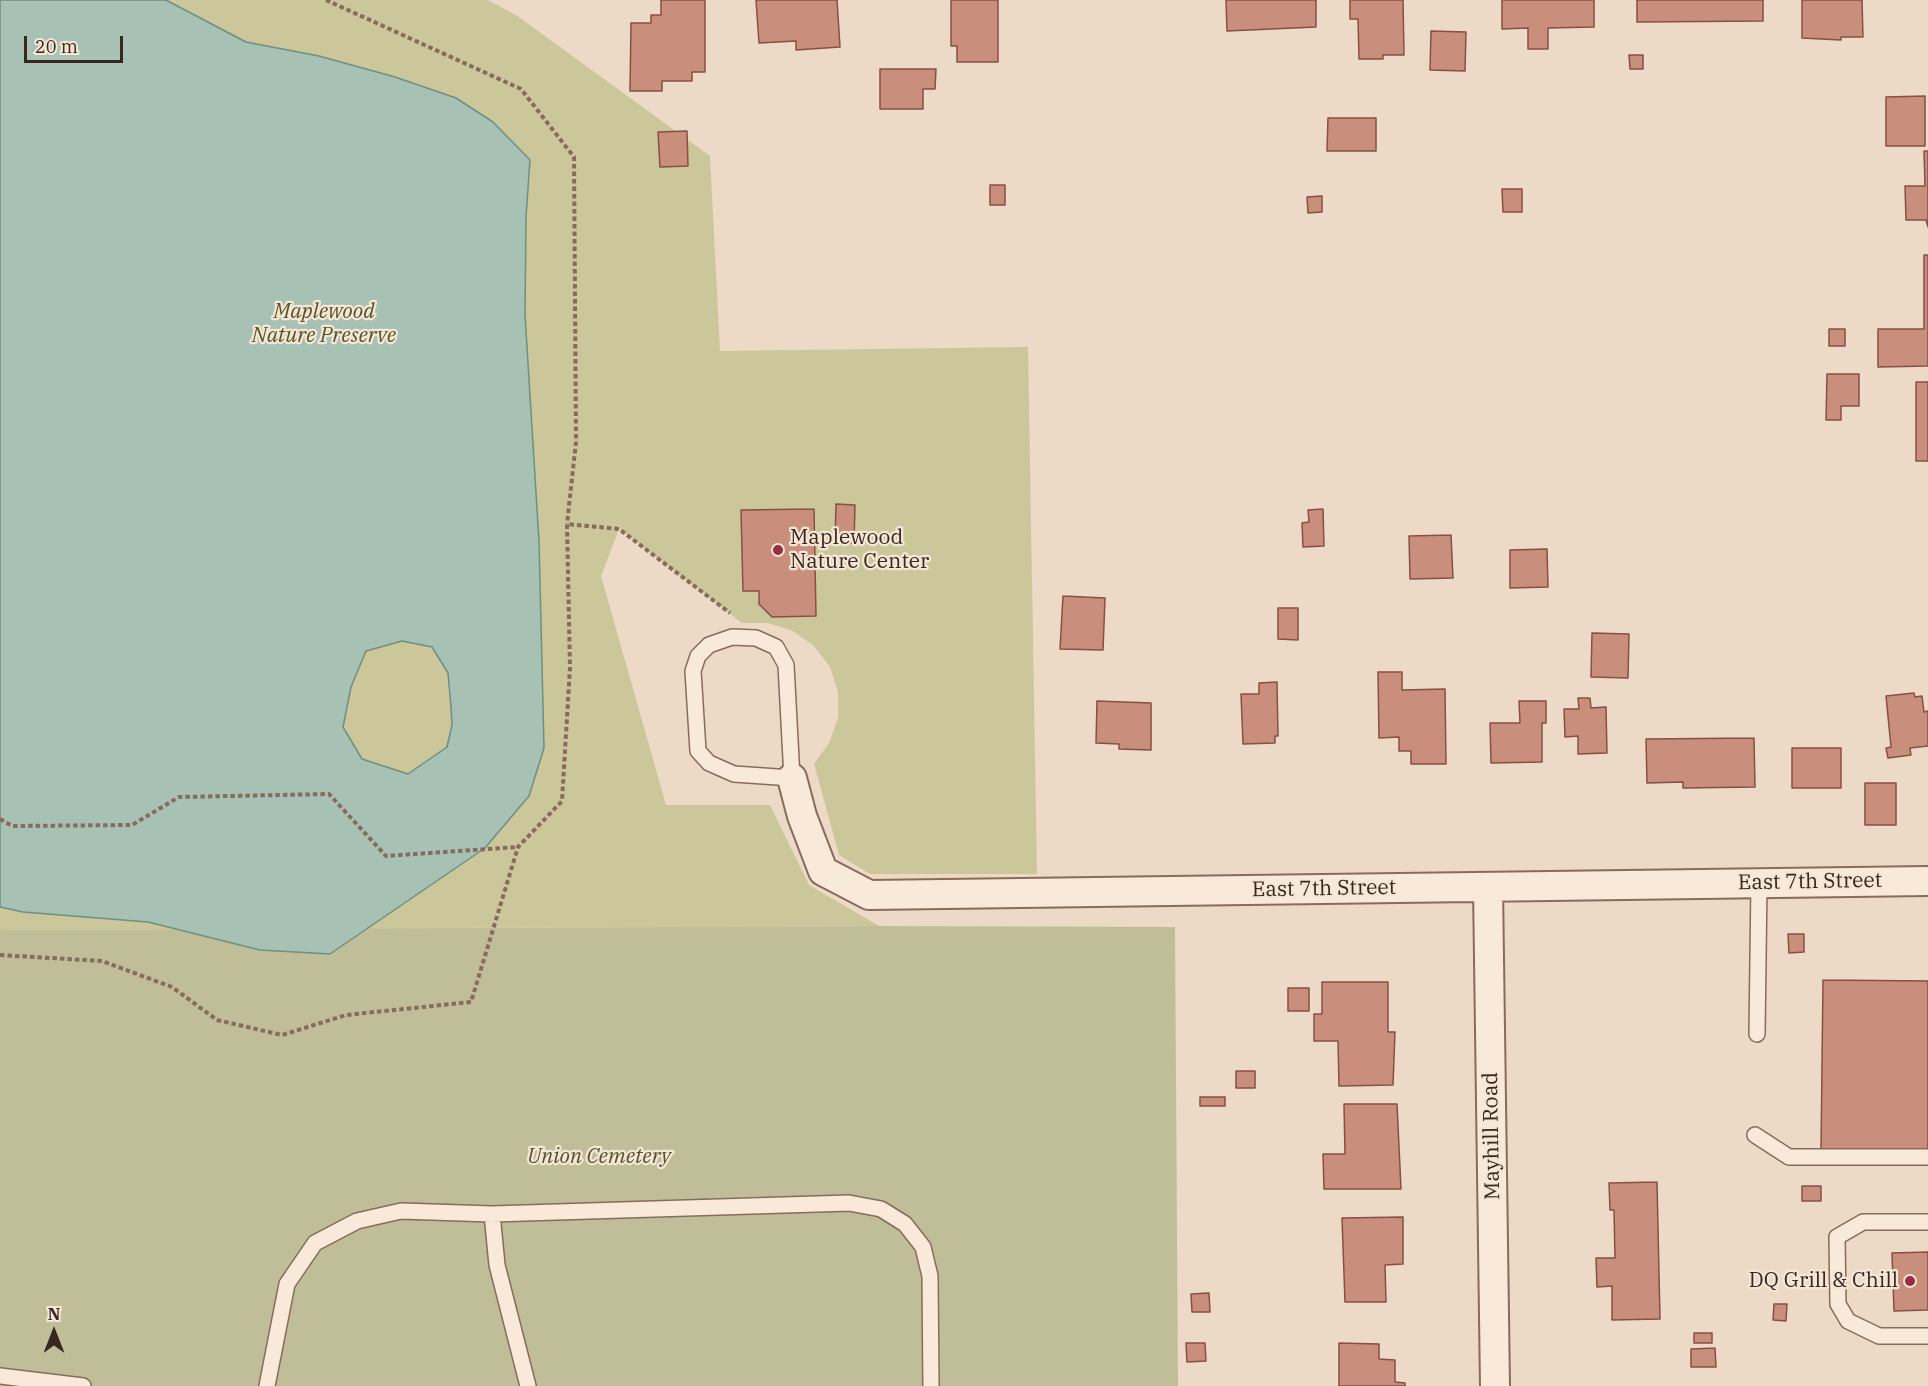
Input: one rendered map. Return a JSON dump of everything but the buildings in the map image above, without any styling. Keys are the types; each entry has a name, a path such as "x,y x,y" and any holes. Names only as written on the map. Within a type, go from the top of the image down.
{"street":[{"name":"East 7th Street","path":"792,778 802,816 824,871 869,895 1928,881"},
{"name":"Mayhill Road","path":"1488,887 1495,1386"}],"lane":[{"path":"732,637 756,638 776,647 786,665 792,778 734,774 709,763 698,751 693,671 698,656 709,645 732,637"},
{"path":"1757,1034 1759,883"},
{"path":"1755,1135 1790,1157 1928,1157"},
{"path":"267,1386 287,1284 315,1243 357,1221 401,1211 492,1214 849,1203 881,1209 905,1224 923,1246 930,1276 931,1386"},
{"path":"492,1214 497,1265 528,1386"},
{"path":"1928,1222 1863,1222 1837,1237 1838,1304 1848,1322 1879,1336 1928,1336"},
{"path":"0,1376 83,1386"}],"path":[{"path":"0,955 102,961 172,987 217,1020 282,1035 346,1015 471,1002 518,847 562,801 570,668 567,524 576,442 574,157 521,89 326,0"},
{"path":"567,524 619,529 734,616"},
{"path":"0,819 12,826 132,825 179,797 329,794 386,856 518,847"}],"green space":[{"name":"Maplewood Nature Preserve","path":"0,0 488,0 516,15 710,156 720,351 1028,347 1037,874 870,874 839,855 814,764 829,743 838,718 838,692 830,667 814,646 793,631 768,623 742,623 619,529 601,576 666,805 770,805 809,885 879,926 0,930"},
{"name":"Union Cemetery","path":"1175,927 1178,1386 0,1386 0,930"}],"shaded area":[{"name":"Maplewood Nature Preserve","path":"0,0 166,0 246,42 319,56 395,77 456,98 493,122 530,160 526,217 525,315 539,541 544,748 529,796 485,848 330,954 260,950 148,922 23,912 0,907","holes":["402,641 432,647 448,673 452,725 447,747 408,774 362,759 343,727 351,687 366,651"]}],"place":[{"name":"Maplewood Nature Center","path":"778,550"},
{"name":"DQ Grill & Chill","path":"1910,1281"}]}
